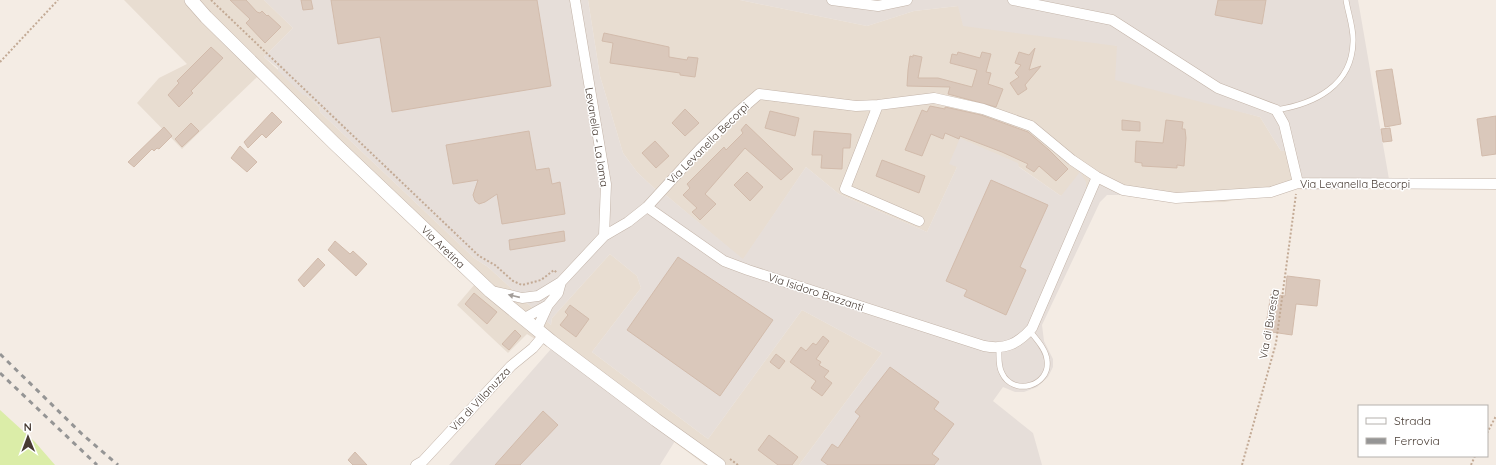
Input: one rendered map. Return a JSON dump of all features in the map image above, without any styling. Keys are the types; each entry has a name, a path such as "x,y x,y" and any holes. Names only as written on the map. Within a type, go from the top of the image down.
{"street":[{"name":"Via Aretina","path":"191,0 206,17 334,143 490,291 523,319 656,420 723,460"},
{"name":"Levanella - La lama","path":"575,0 606,184 604,236"},
{"path":"832,0 878,6 907,0"},
{"path":"1013,0 1112,20 1218,88 1276,110 1284,124 1298,182"},
{"name":"Via Levanella Becorpi","path":"604,236 628,222 647,207 700,149 759,94 828,104 878,105 934,98 983,109 1031,126 1072,160 1097,177 1123,190 1176,198 1271,192 1298,182 1496,184"},
{"path":"878,105 845,189 919,221"},
{"path":"998,348 1025,337 1030,331 1088,201 1097,177"},
{"name":"Via Isidoro Bazzanti","path":"647,207 724,261 984,346 998,348"},
{"path":"490,291 522,298 538,296 563,281 604,236"},
{"name":"Via di Villanuzza","path":"416,465 423,460 511,366 533,348 540,332 548,305 558,293 563,281"},
{"path":"523,319 538,296"},
{"path":"523,319 548,305"}],"lane":[{"path":"1276,110 1292,107 1325,94 1344,75 1351,58 1353,41 1346,0"},
{"path":"998,348 1000,366 1004,377 1014,385 1033,385 1043,377 1046,372 1048,359 1043,348 1030,331"}],"path":[{"path":"0,62 58,0"},
{"path":"211,0 479,256 495,265 513,281 522,285 542,280 554,270 563,281"},
{"name":"Via di Buresta","path":"1242,465 1276,343 1298,182"},
{"path":"1488,431 1496,416"},
{"path":"723,460 738,465"}],"shaded area":[{"path":"124,0 264,0 293,28 264,57 319,107 320,112 474,258 488,267 551,325 552,318 610,254 637,276 641,288 592,352 708,439 802,310 882,353 799,465 705,465 551,349 527,334 508,353 457,305 475,284 257,77 182,149 137,103 159,78 187,64"},
{"path":"264,0 588,0 600,76 623,153 637,172 655,189 667,196 743,259 806,167 839,194 927,232 957,167 949,164 960,138 1018,163 1019,167 1061,196 1080,172 1086,182 1086,189 1100,185 1128,195 1107,195 1100,202 1042,325 1044,341 1053,359 1053,367 1048,377 1037,387 1024,392 1015,392 1003,387 993,401 1033,433 1042,465 799,465 882,353 802,310 708,439 592,352 641,288 637,276 610,254 552,318 551,325 488,267 474,258 320,112 319,107 307,96 303,95 278,71 278,68 264,57 293,28"},
{"path":"588,0 740,0 867,26 914,11 958,6 1118,46 1210,103 1260,117 1281,151 1294,150 1295,189 1225,202 1178,203 1086,190 1061,196 1018,166 957,167 927,232 839,194 806,167 743,260 667,196 655,189 637,172 623,153 600,76"},
{"path":"740,0 1358,0 1390,185 1316,190 1295,189 1294,150 1281,151 1260,117 1115,80 1117,46 963,26 958,6 914,11 867,26"},
{"path":"551,349 675,441 660,465 449,465"}],"green space":[{"path":"0,410 35,442 55,465 0,465"}],"building":[{"path":"230,0 246,0 257,12 260,13 262,11 281,27 265,43 246,23 250,19"},
{"path":"301,0 311,0 313,9 303,10"},
{"path":"331,0 537,0 551,86 392,112 380,37 338,44"},
{"path":"1218,0 1266,0 1262,24 1215,15"},
{"path":"604,33 669,47 669,57 687,60 688,57 698,58 695,77 680,75 680,73 610,63 613,43 602,41"},
{"path":"211,47 223,58 191,91 193,93 179,107 168,95 179,83 177,81"},
{"path":"1035,48 1029,70 1041,66 1025,85 1027,89 1018,95 1010,83 1019,77 1015,73 1021,65 1015,63 1019,52 1029,55"},
{"path":"958,52 980,58 982,52 991,54 986,72 991,73 988,84 1003,89 996,107 948,94 950,87 907,86 910,56 913,57 913,55 922,57 918,78 938,78 972,87 977,70 950,63 952,54 957,55"},
{"path":"1392,69 1401,124 1385,127 1376,71"},
{"path":"930,106 945,109 945,107 981,115 1028,132 1068,169 1056,181 1039,166 1034,172 1026,167 1028,164 1002,152 960,136 959,139 945,133 943,139 931,134 922,156 905,150 922,110 927,112"},
{"path":"685,109 699,123 685,136 672,123"},
{"path":"770,111 799,118 795,136 765,128"},
{"path":"272,112 282,122 266,138 262,134 248,148 244,142"},
{"path":"1496,116 1496,154 1482,156 1477,119"},
{"path":"1122,120 1140,122 1140,131 1122,130"},
{"path":"1166,120 1183,122 1182,129 1185,129 1186,138 1184,166 1177,165 1177,168 1142,166 1142,163 1135,162 1136,141 1163,143"},
{"path":"191,123 199,131 182,147 175,139"},
{"path":"746,124 793,169 781,180 745,148 705,194 716,204 700,220 692,212 697,208 683,195 690,188 687,184 724,147 726,150 743,133 741,130"},
{"path":"164,127 172,136 159,149 157,148 154,151 152,149 134,167 128,162"},
{"path":"1390,128 1392,141 1383,142 1381,129"},
{"path":"529,131 536,170 549,168 552,184 560,182 565,214 502,224 497,194 479,204 475,201 473,195 478,180 453,184 446,145"},
{"path":"814,131 851,134 850,148 843,148 842,169 821,168 822,155 812,155"},
{"path":"655,141 669,156 656,168 642,153"},
{"path":"240,146 257,162 247,172 231,158"},
{"path":"882,160 925,176 919,193 876,176"},
{"path":"747,172 763,187 750,201 734,185"},
{"path":"991,180 1048,205 1020,267 1026,270 1006,315 964,296 967,290 946,281"},
{"path":"564,231 565,241 510,250 509,240"},
{"path":"335,241 350,254 353,251 367,264 356,276 328,250"},
{"path":"678,257 773,320 720,396 627,330"},
{"path":"318,258 325,265 304,287 298,280"},
{"path":"1287,276 1320,280 1317,306 1296,304 1292,335 1265,331 1271,294 1285,296"},
{"path":"474,293 497,312 487,324 465,304"},
{"path":"570,305 589,319 576,337 560,325 568,315 565,312"},
{"path":"515,330 521,336 509,350 502,344"},
{"path":"823,336 829,341 816,359 821,362 819,365 829,371 824,377 832,383 822,396 811,388 816,381 790,362 801,347 806,351 813,343 816,345"},
{"path":"776,354 785,361 779,369 770,362"},
{"path":"890,367 939,402 934,409 954,424 932,454 939,459 934,465 828,465 821,460 832,444 838,448 860,416 855,412"},
{"path":"543,411 558,425 520,465 495,465"},
{"path":"769,435 798,457 792,465 778,465 758,450"},
{"path":"355,452 367,465 353,465 348,460"}],"railway":[{"path":"0,354 82,434 118,465"},
{"path":"0,373 97,465"}]}
